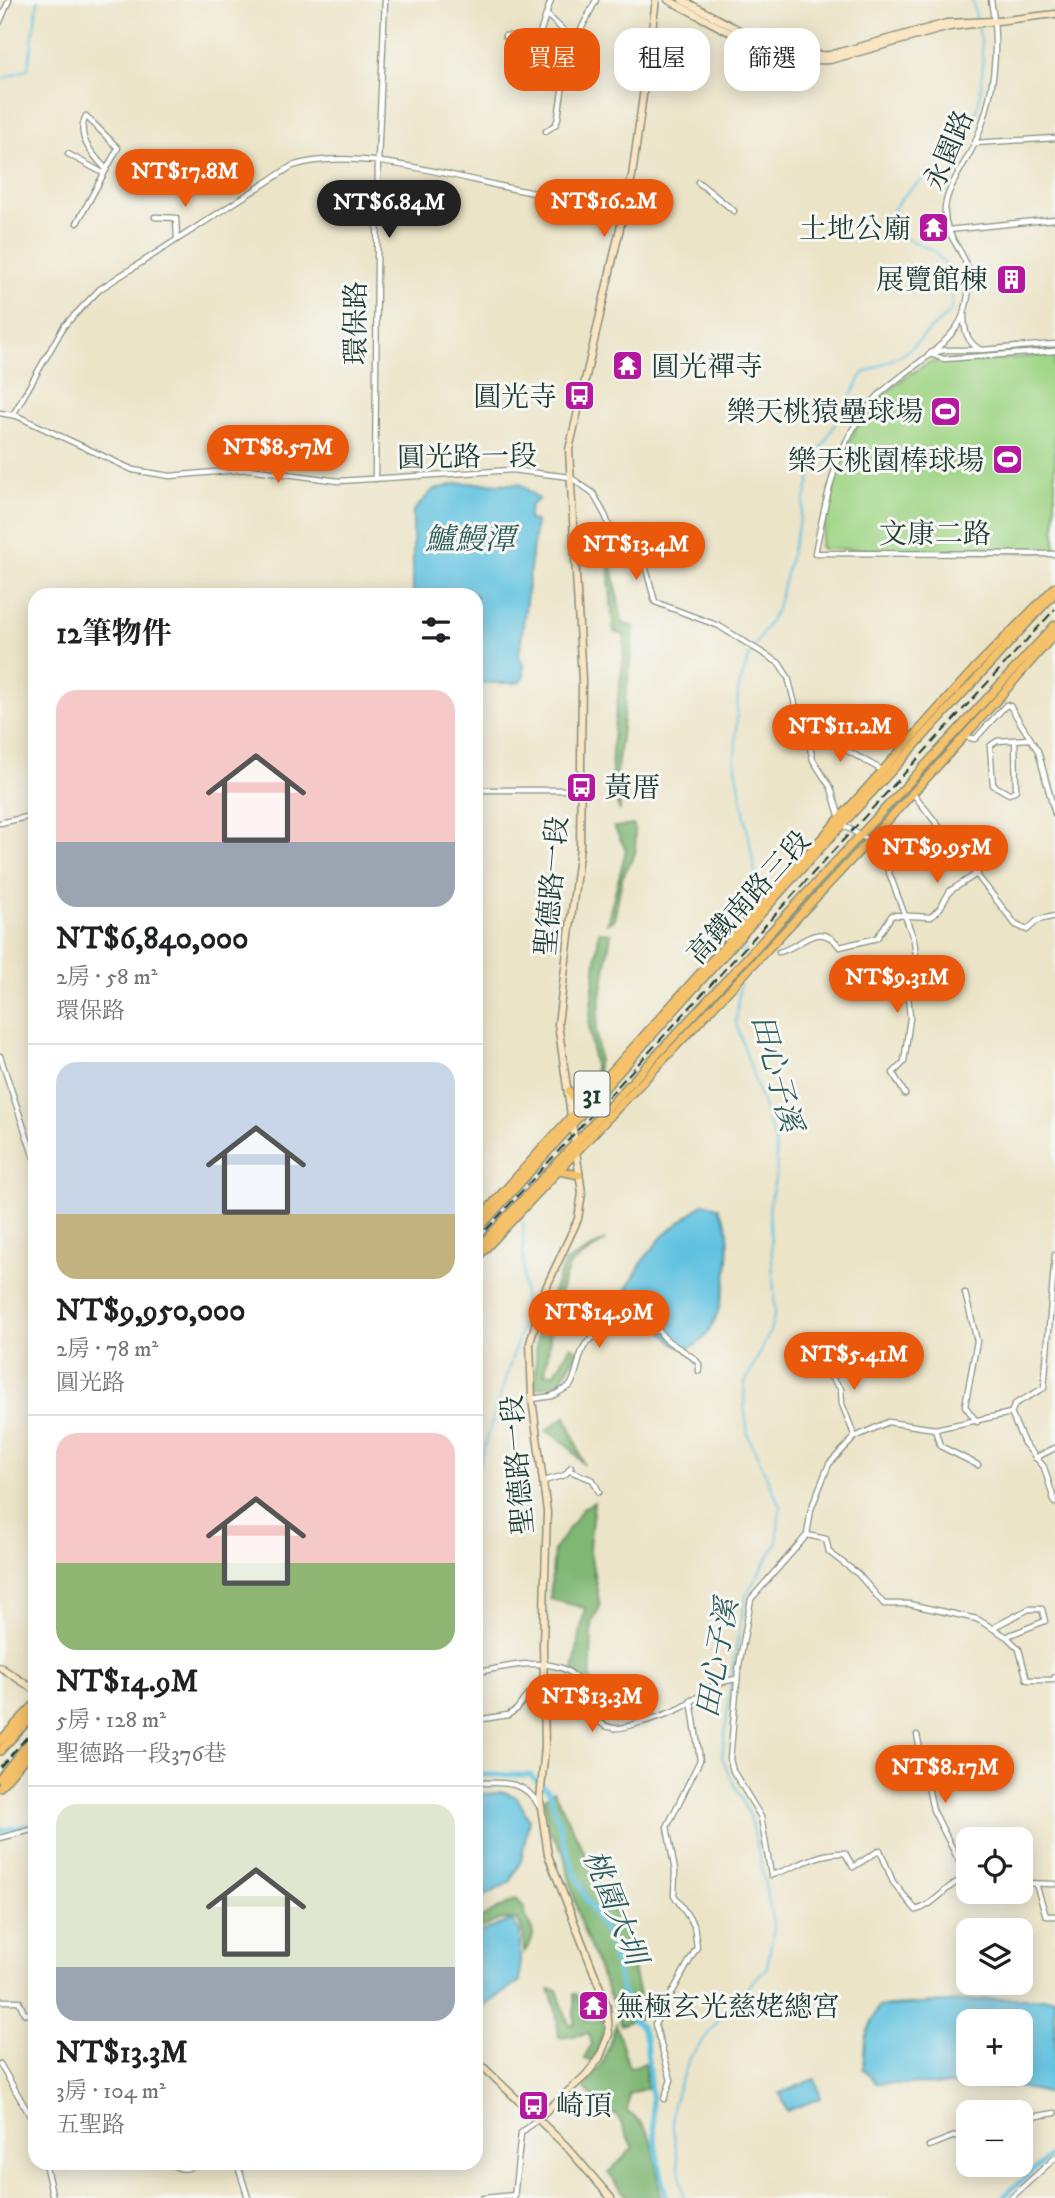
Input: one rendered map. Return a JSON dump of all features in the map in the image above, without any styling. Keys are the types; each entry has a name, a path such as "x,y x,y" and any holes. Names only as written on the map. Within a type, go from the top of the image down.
{"main road":[{"name":"高鐵南路三段","path":"841,822 883,770 974,669 1055,587"},
{"name":"高鐵南路三段","path":"483,1215 572,1120 581,1115 782,886 1055,593"},
{"name":"高鐵南路三段","path":"483,1242 564,1155 576,1146 710,1006 1055,625"},
{"name":"高鐵南路三段","path":"864,838 911,791 1055,634"},
{"path":"914,737 939,718"},
{"path":"942,749 962,735"},
{"name":"高鐵南路三段","path":"483,1224 550,1149 590,1097 708,968"},
{"name":"高鐵南路三段","path":"483,1251 558,1171 593,1124 710,1006"},
{"path":"569,1091 573,1098 583,1100 590,1097"},
{"path":"581,1115 593,1124"},
{"path":"550,1149 560,1147 564,1155"},
{"path":"558,1171 566,1170 579,1175"},
{"path":"0,1741 28,1711"},
{"path":"0,1751 28,1721"},
{"path":"0,1778 28,1744"},
{"path":"0,1787 28,1754"}],"street":[{"path":"0,22 9,0"},
{"name":"環保路","path":"375,479 378,161 385,0"},
{"path":"542,28 551,0"},
{"path":"582,28 596,0"},
{"name":"聖德路一段","path":"541,1809 544,1772 547,1532 544,1480 532,1399 530,1343 544,1292 580,1211 576,1146 558,1024 580,847 582,680 570,440 625,208 656,0"},
{"path":"668,0 794,59 830,61 864,48"},
{"path":"682,0 780,48 804,55 829,55 965,23 1055,14"},
{"name":"永園路","path":"815,553 832,473 851,429 880,394 930,354 956,327 964,311 968,270 948,230 945,206 975,144 988,109 993,83 995,21 991,0"},
{"path":"547,15 561,28"},
{"path":"546,131 556,124 562,91"},
{"path":"77,223 105,171 118,146 86,116 83,122 84,140 105,171"},
{"path":"975,144 1055,138"},
{"path":"68,154 105,171"},
{"path":"13,415 64,326 100,289 292,166 306,161 378,161 553,197 625,208"},
{"path":"698,182 734,211"},
{"path":"155,217 176,218 177,239"},
{"path":"948,230 1055,219"},
{"path":"964,311 964,329 968,338 987,357"},
{"path":"930,354 945,349 982,351 1055,344"},
{"path":"930,354 944,359 1055,351"},
{"name":"圓光路一段","path":"0,413 13,415 133,470 170,476 249,469 339,481 524,470 570,477"},
{"path":"570,477 589,487 593,493 606,517 617,552 645,565 655,602 719,626 744,640 779,663 788,677 813,760 831,788 841,822 881,851 915,940 916,956 906,971 910,1018 904,1062 893,1073 905,1094"},
{"name":"文康二路","path":"815,553 1055,554"},
{"path":"962,735 975,739 1006,705 1010,706 1038,751 1055,814"},
{"path":"806,731 883,770"},
{"path":"1015,740 1016,790 1009,794 993,785 989,751 994,741 1030,739"},
{"path":"483,790 580,790"},
{"path":"911,791 1022,930 1029,929 1046,916 1055,916"},
{"path":"0,823 28,817"},
{"path":"779,952 808,937 821,934 833,938 840,947 877,938 892,915 931,917 950,891 978,873"},
{"path":"0,1056 28,1140"},
{"path":"1055,1255 1044,1388 1015,1404 1011,1413 1024,1443 1044,1467 1055,1503"},
{"path":"965,1293 977,1341 965,1406 969,1415 978,1422"},
{"path":"532,1399 552,1396 570,1386 585,1345 593,1338 610,1333 659,1331 677,1349 692,1355 699,1364 699,1371"},
{"path":"823,1356 825,1370 841,1390 842,1404 855,1437"},
{"path":"956,1881 923,1908 916,1910 893,1882 880,1850 853,1867 845,1853 834,1853 804,1860 771,1875 761,1817 733,1771 730,1759 737,1679 751,1600 807,1535 811,1509 829,1464 855,1437 888,1422 935,1429 1011,1413"},
{"path":"935,1429 940,1446 978,1465"},
{"path":"1035,1458 1055,1448"},
{"path":"544,1480 571,1469 593,1480 599,1492"},
{"path":"807,1535 826,1539 829,1552 867,1582 884,1604 909,1604 977,1619 1007,1637 1019,1648 1027,1680 1053,1680 1055,1677"},
{"path":"996,1626 1029,1609 1042,1609 1045,1621 1010,1635"},
{"path":"483,1671 544,1664 567,1670 574,1677 594,1718 602,1726 617,1729 653,1720 691,1700 708,1686 737,1679"},
{"path":"0,1667 28,1685"},
{"path":"483,1719 508,1715 517,1709 528,1694 544,1696"},
{"path":"664,2099 671,2080 655,2024 697,1947 694,1925 674,1895 675,1871 667,1827 700,1760 691,1700"},
{"path":"918,1735 933,1810 956,1855"},
{"path":"483,1783 503,1782 521,1787 532,1792 541,1809 548,1855 607,2006 609,2034 599,2059 585,2076 521,2133 514,2196 483,2198"},
{"path":"0,1838 28,1831"},
{"path":"1033,1884 1055,1884"},
{"path":"1036,1884 1046,1916 1055,1916"},
{"path":"0,2001 19,2001 24,2013 28,2014"},
{"path":"0,2064 28,2112"},
{"path":"483,2067 567,2147 611,2198"},
{"path":"1033,2117 1055,2113"},
{"path":"929,2146 956,2136"},
{"path":"1011,2198 1055,2158"},
{"path":"47,2170 53,2198"},
{"path":"239,2170 248,2198"}],"green space":[{"path":"1055,354 1055,552 823,549 820,546 835,474 856,427 881,398 905,377 930,362 988,361"},
{"path":"609,544 622,623 634,627 617,769 620,811 614,792 612,749 625,636 614,632"},
{"path":"634,825 636,851 622,878 614,920 607,923 626,850 614,827"},
{"path":"599,932 611,933 596,1029 599,1059 596,1080 589,1026"},
{"path":"606,1240 569,1266 554,1308 545,1373 555,1373 571,1346 578,1351 559,1383 535,1389 537,1334 564,1263"},
{"path":"566,1416 584,1465 567,1444 546,1431"},
{"path":"594,1502 589,1547 600,1606 592,1623 590,1697 573,1671 585,1608 550,1599 554,1550 583,1508"},
{"path":"554,1791 625,1934 644,2016 621,2025 580,1922 563,1851 548,1829 544,1799"},
{"path":"516,1899 525,1908 525,1915 533,1933 530,1945 524,1953 523,1933 518,1920 502,1919 483,1927 483,1917"},
{"path":"549,1989 557,1990 569,2025 574,2024 574,1994 577,1994 586,2022 604,2020 604,2031 592,2062 584,2059 592,2044 589,2033 559,2038 556,2009"},
{"path":"616,2024 629,2068 645,2063 647,2088 629,2094 627,2112 645,2128 650,2138 661,2198 628,2198 608,2173 633,2148 618,2117 600,2106 584,2087 604,2060"}],"water":[{"name":"鱸鰻潭","path":"459,483 520,484 539,499 530,506 528,520 536,521 519,657 524,665 524,677 518,683 483,683 483,588 413,588 413,512 433,490"},
{"path":"704,1203 718,1207 726,1224 728,1240 722,1297 708,1332 698,1344 685,1348 677,1345 655,1326 602,1333 644,1259 663,1236"},
{"path":"504,1792 517,1797 529,1820 521,1861 510,1882 483,1897 483,1794"},
{"path":"512,1920 520,1932 520,1981 483,2007 483,1931"},
{"path":"1005,1998 1055,1998 1055,2095 1018,2087 982,2086 1033,2086 1033,2009 956,2009 956,2085 876,2083 863,2069 865,2038 878,2007"},
{"path":"815,2079 821,2098 787,2111 780,2093"}],"waterway":[{"path":"0,80 28,69 38,0"},
{"name":"田心子溪","path":"972,0 977,21"},
{"name":"田心子溪","path":"752,912 759,894 735,762 738,690 750,654 777,609 815,460 863,374 905,353 951,311 953,274 934,251 896,234 887,221 909,190 951,158 970,130 982,77 978,26"},
{"name":"田心子溪","path":"743,956 744,937"},
{"name":"田心子溪","path":"731,1677 746,1595 777,1543 780,1506 748,1435 744,1404 745,1383 770,1332 775,1311 769,1207 777,1170 775,1142 736,1023 740,983"},
{"path":"483,1451 524,1320 523,1220"},
{"name":"田心子溪","path":"684,2198 673,2129 673,2104 679,2085 691,2056 732,2003 767,1967 774,1927 751,1818 722,1758 731,1682"},
{"name":"桃園大圳","path":"483,1775 530,1775 549,1791 570,1860 586,1899 608,1938 630,2018 641,2027 646,2039 656,2148 666,2198"},
{"name":"桃園大圳","path":"0,1831 28,1825"},
{"name":"桃園大圳","path":"1002,2198 1055,2151"}],"railway":[{"path":"483,1233 1055,609"},
{"path":"0,1767 28,1736"}],"place":[{"name":"土地公廟","path":"934,228"},
{"name":"展覽館棟","path":"1011,279"},
{"name":"圓光禪寺","path":"628,366"},
{"name":"圓光寺","path":"580,396"},
{"name":"樂天桃猿壘球場","path":"946,411"},
{"name":"樂天桃園棒球場","path":"1007,460"},
{"name":"黃厝","path":"581,787"},
{"name":"無極玄光慈姥總宮","path":"593,2006"},
{"name":"崎頂","path":"533,2105"}]}
